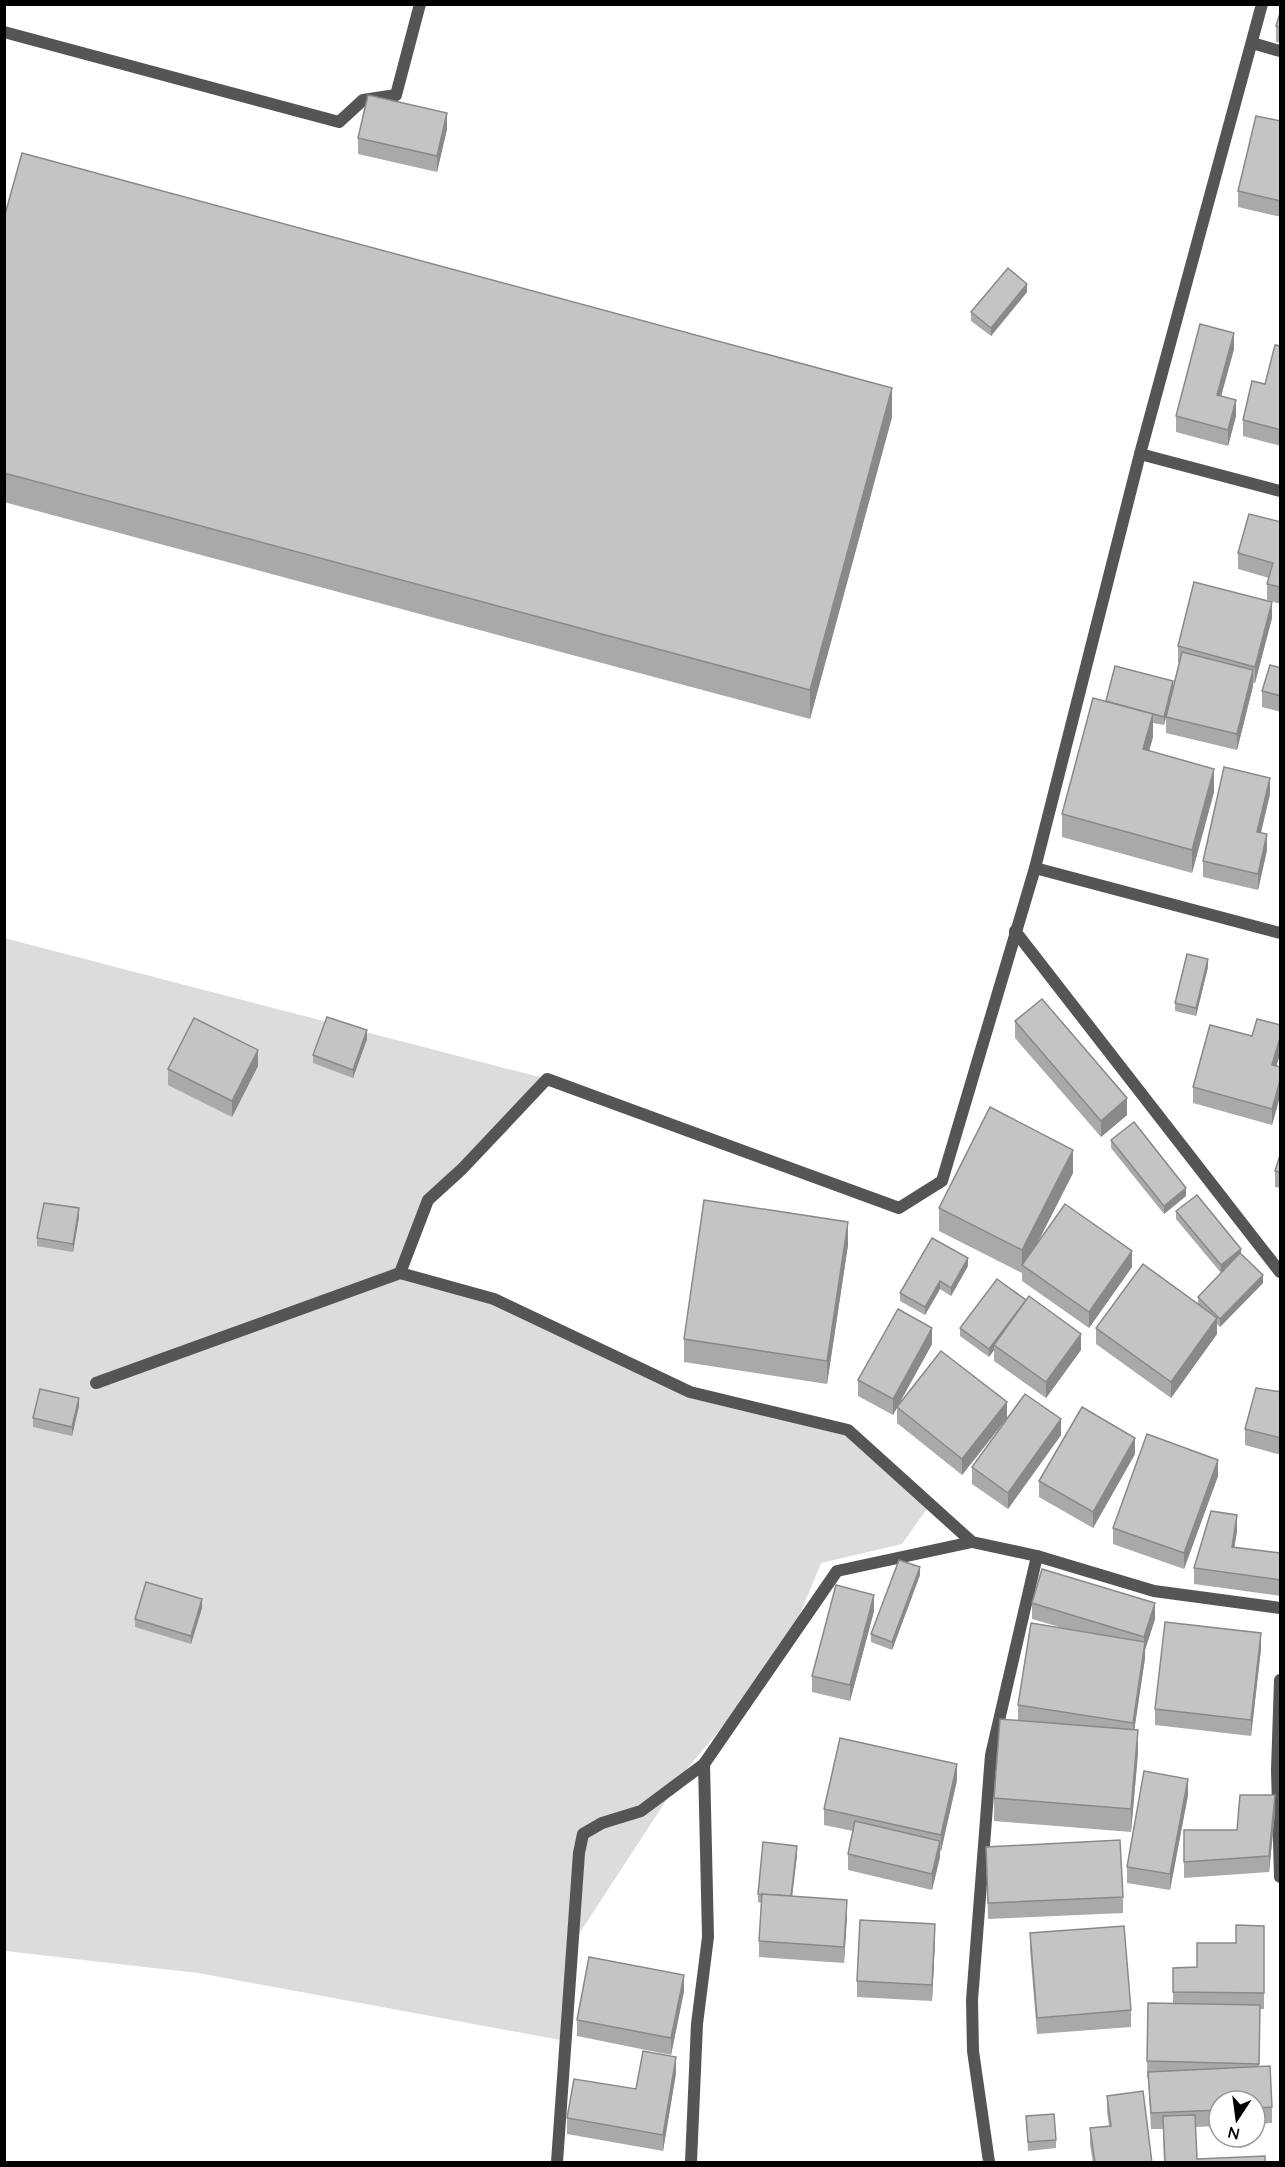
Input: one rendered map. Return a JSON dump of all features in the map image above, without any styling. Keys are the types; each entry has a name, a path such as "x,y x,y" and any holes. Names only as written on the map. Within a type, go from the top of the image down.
{"street":[{"path":"4,32 339,122 363,99 396,95 420,4"},
{"path":"400,1273 428,1200 462,1168 547,1079 899,1208 942,1181 1035,868 1140,454 1262,4"},
{"path":"1252,43 1281,51"},
{"path":"1140,454 1281,491"},
{"path":"1035,868 1281,933"},
{"path":"1015,931 1281,1272"},
{"path":"96,1383 400,1273 494,1299 690,1392 848,1430 972,1542"},
{"path":"557,2163 582,1834 602,1823 641,1811 704,1764 837,1571 972,1542 1036,1556 1154,1591 1281,1608"},
{"path":"989,2163 972,2041 972,2000 991,1755 1036,1556"},
{"path":"1281,1680 1277,1770 1281,1877"},
{"path":"691,2163 697,2024 708,1937 704,1764"}],"shaded area":[{"path":"4,938 547,1079 428,1200 400,1273 494,1299 690,1392 848,1430 931,1503 902,1544 821,1563 784,1653 686,1770 577,1937 566,2041 198,1973 5,1951"}],"building":[{"path":"1281,10 1281,27 1276,26"},
{"path":"368,95 447,113 437,156 358,138"},
{"path":"1256,116 1281,121 1281,201 1238,191"},
{"path":"22,153 892,388 810,690 4,473 4,218"},
{"path":"1008,268 1027,284 991,328 971,312"},
{"path":"1200,324 1234,333 1217,395 1236,400 1228,430 1176,416"},
{"path":"1275,345 1281,346 1281,430 1243,420 1252,381 1265,384"},
{"path":"1249,514 1281,522 1281,587 1267,584 1273,563 1238,553"},
{"path":"1194,582 1272,602 1255,667 1178,646"},
{"path":"1182,652 1253,670 1237,734 1166,717"},
{"path":"1270,665 1281,668 1281,696 1262,691"},
{"path":"1115,666 1173,681 1164,717 1106,701"},
{"path":"1093,698 1153,714 1143,749 1214,769 1192,850 1062,814"},
{"path":"1224,767 1270,778 1257,832 1267,834 1258,874 1203,861"},
{"path":"1187,954 1208,959 1196,1008 1175,1003"},
{"path":"1042,999 1127,1098 1101,1121 1015,1021"},
{"path":"327,1017 367,1030 353,1070 313,1055"},
{"path":"194,1018 258,1050 232,1101 168,1069"},
{"path":"1257,1019 1281,1025 1281,1034 1272,1065 1281,1067 1281,1077 1272,1109 1193,1087 1210,1025 1252,1036"},
{"path":"990,1107 1073,1150 1022,1250 939,1208"},
{"path":"1134,1122 1186,1188 1164,1206 1111,1140"},
{"path":"1281,1152 1281,1172 1275,1171"},
{"path":"1197,1195 1241,1249 1221,1265 1176,1211"},
{"path":"704,1200 848,1222 827,1361 684,1339"},
{"path":"44,1203 79,1208 73,1244 37,1238"},
{"path":"1065,1204 1132,1251 1089,1312 1022,1265"},
{"path":"932,1238 968,1258 951,1288 940,1281 925,1307 900,1293"},
{"path":"1240,1253 1263,1275 1220,1319 1198,1297"},
{"path":"1143,1264 1217,1318 1171,1382 1096,1328"},
{"path":"997,1279 1026,1300 989,1349 960,1328"},
{"path":"1029,1296 1081,1334 1046,1382 994,1345"},
{"path":"898,1309 932,1328 893,1399 858,1380"},
{"path":"941,1351 1007,1402 962,1459 897,1407"},
{"path":"1256,1388 1281,1392 1281,1438 1245,1429"},
{"path":"40,1389 79,1398 72,1427 33,1418"},
{"path":"1025,1394 1061,1419 1008,1493 972,1467"},
{"path":"1082,1407 1135,1438 1093,1512 1039,1481"},
{"path":"1147,1434 1218,1460 1184,1553 1113,1528"},
{"path":"1211,1511 1237,1515 1232,1547 1281,1553 1281,1580 1194,1568"},
{"path":"899,1560 920,1567 892,1642 871,1634"},
{"path":"1042,1569 1155,1603 1144,1637 1032,1603"},
{"path":"146,1582 202,1599 191,1636 135,1619"},
{"path":"836,1585 874,1595 850,1685 812,1676"},
{"path":"1165,1622 1261,1633 1251,1720 1155,1709"},
{"path":"1031,1623 1145,1642 1133,1723 1018,1705"},
{"path":"1000,1719 1138,1730 1131,1809 994,1798"},
{"path":"840,1738 957,1764 941,1835 824,1809"},
{"path":"1144,1771 1188,1779 1170,1874 1127,1867"},
{"path":"1240,1795 1275,1795 1269,1856 1184,1862 1184,1830 1237,1830"},
{"path":"855,1821 940,1841 932,1874 848,1854"},
{"path":"1120,1840 1123,1897 988,1903 986,1847"},
{"path":"763,1842 797,1846 791,1896 758,1894"},
{"path":"762,1894 847,1900 844,1947 759,1941"},
{"path":"860,1920 935,1924 932,1985 857,1981"},
{"path":"1236,1925 1264,1926 1264,1993 1173,1992 1173,1968 1197,1967 1197,1943 1236,1943"},
{"path":"1124,1926 1131,2010 1037,2018 1030,1933"},
{"path":"589,1957 684,1975 671,2038 577,2020"},
{"path":"1148,2003 1260,2005 1259,2064 1147,2061"},
{"path":"643,2051 676,2057 663,2135 567,2118 574,2079 636,2089"},
{"path":"1270,2066 1272,2107 1267,2107 1267,2089 1207,2089 1207,2111 1151,2113 1148,2072"},
{"path":"1143,2091 1152,2163 1095,2163 1090,2128 1111,2126 1107,2096"},
{"path":"1054,2114 1056,2140 1028,2142 1026,2116"},
{"path":"1195,2115 1197,2159 1265,2156 1265,2163 1165,2163 1163,2116"}]}
